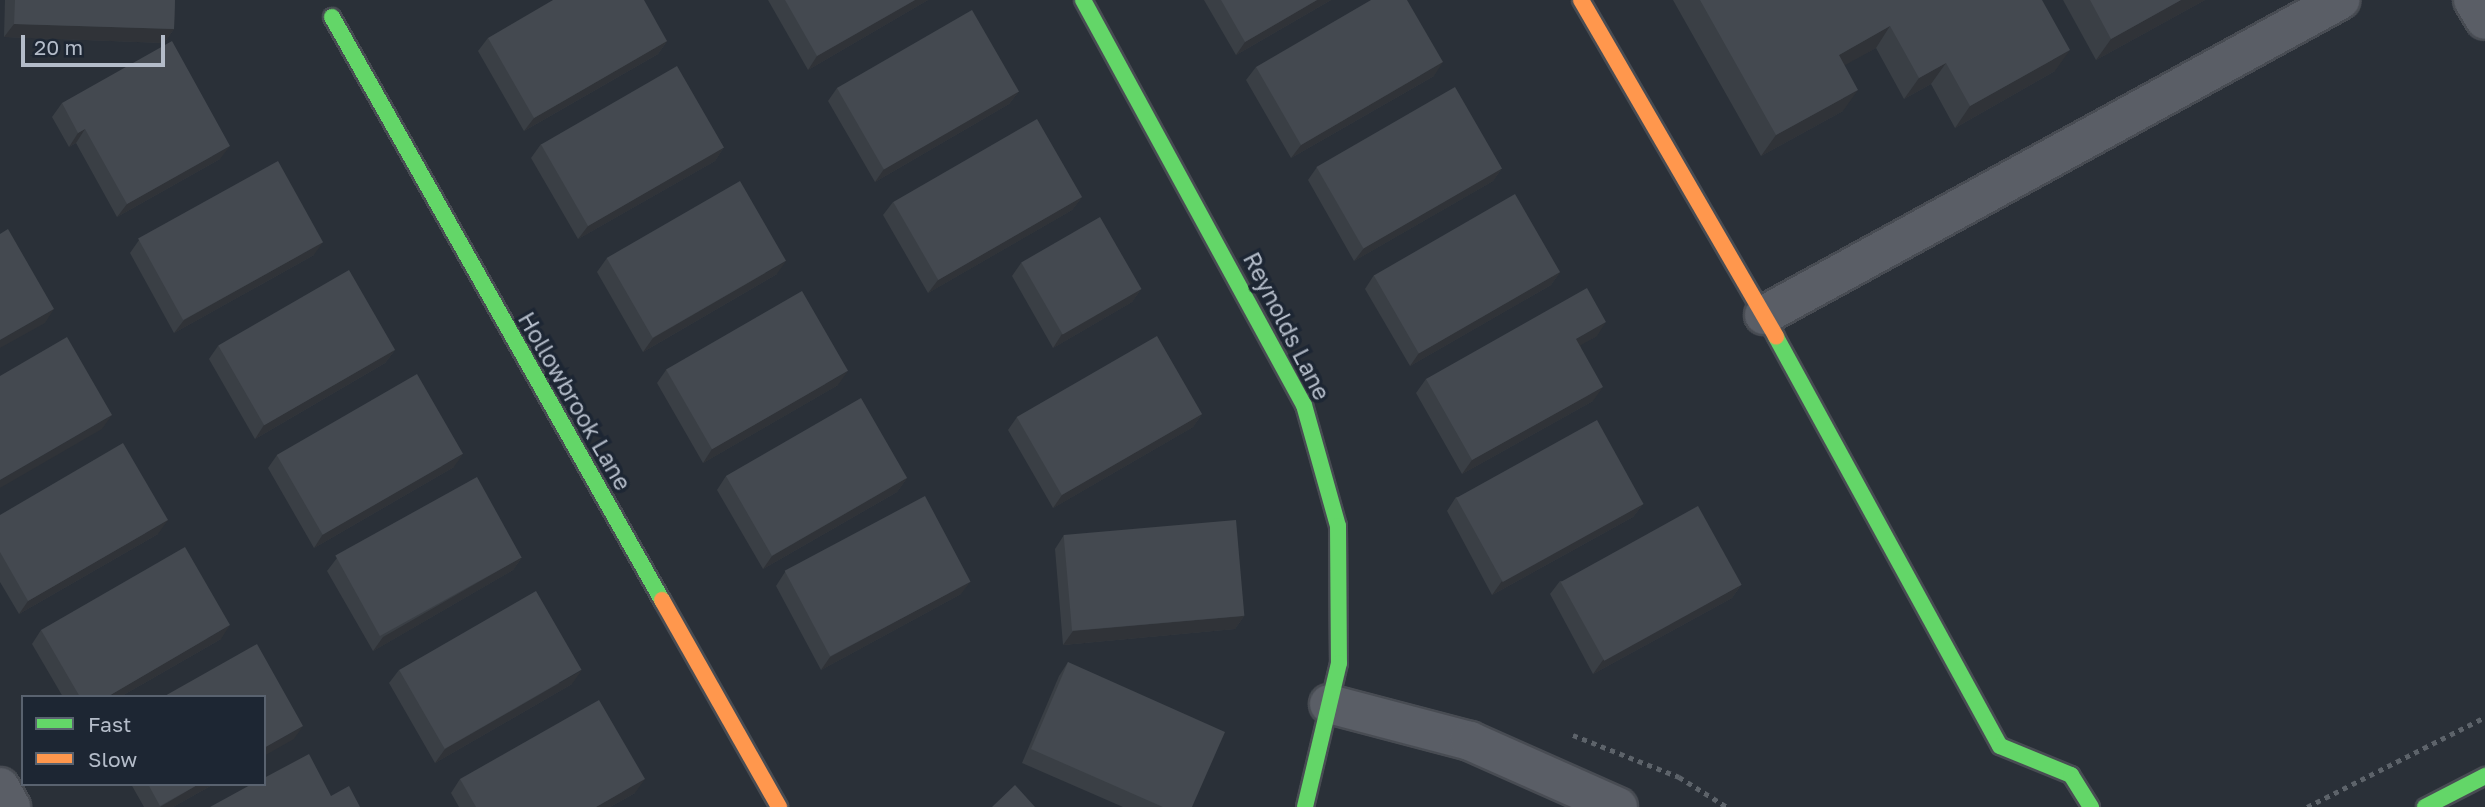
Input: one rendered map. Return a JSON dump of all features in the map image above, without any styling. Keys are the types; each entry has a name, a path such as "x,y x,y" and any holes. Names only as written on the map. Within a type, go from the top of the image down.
{"street":[{"name":"Reynolds Lane","path":"1083,0 1304,405 1338,526 1339,663 1305,807"},
{"path":"1581,0 1764,314 2000,746 2071,775 2091,807"},
{"path":"1764,314 2340,0"},
{"path":"2473,0 2485,20"},
{"name":"Hollowbrook Lane","path":"332,17 779,807"},
{"path":"1329,704 1470,741 1618,807"},
{"path":"2425,807 2485,776"},
{"path":"0,787 11,807"}],"path":[{"path":"2307,807 2485,718"}],"building":[{"path":"15,0 175,0 174,29 14,24"},
{"path":"553,0 644,0 667,41 534,118 488,38"},
{"path":"785,0 915,0 817,56"},
{"path":"1221,0 1317,0 1245,42"},
{"path":"1371,0 1407,0 1443,62 1301,145 1256,67"},
{"path":"1700,0 2042,0 2070,50 1970,106 1946,63 1919,78 1890,26 1839,55 1858,90 1776,135"},
{"path":"2090,0 2181,0 2111,39"},
{"path":"972,10 1019,91 884,169 837,88"},
{"path":"172,41 230,146 127,204 85,129 78,133 62,103"},
{"path":"677,66 724,147 588,226 541,144"},
{"path":"1455,87 1502,168 1363,248 1316,167"},
{"path":"1037,119 1082,197 938,280 893,202"},
{"path":"278,161 323,242 183,320 138,239"},
{"path":"740,181 786,261 653,338 607,258"},
{"path":"1515,194 1560,272 1419,353 1374,276"},
{"path":"1100,217 1142,289 1063,334 1021,263"},
{"path":"8,229 54,309 0,340 0,234"},
{"path":"349,270 395,350 264,425 218,346"},
{"path":"1587,288 1606,322 1576,339 1603,387 1472,460 1426,379"},
{"path":"802,291 848,371 712,449 666,370"},
{"path":"1157,336 1202,414 1062,495 1017,417"},
{"path":"67,337 112,415 0,480 0,376"},
{"path":"417,374 463,454 323,535 277,455"},
{"path":"861,398 907,478 772,556 726,476"},
{"path":"1597,420 1644,504 1503,582 1456,498"},
{"path":"123,443 168,520 28,601 0,552 0,515"},
{"path":"477,477 522,557 380,636 335,556"},
{"path":"925,496 971,582 830,656 785,571"},
{"path":"1698,506 1742,585 1604,661 1561,582"},
{"path":"1236,520 1244,616 1072,631 1064,535"},
{"path":"185,547 230,625 110,695 79,695 41,630"},
{"path":"536,591 582,670 445,749 399,670"},
{"path":"257,644 303,726 266,747 266,695 167,695"},
{"path":"1068,662 1225,732 1192,807 1163,807 1031,749"},
{"path":"599,700 645,779 596,807 476,807 460,779"},
{"path":"309,754 331,796 349,786 360,807 210,807 248,786 266,786 266,777"},
{"path":"1015,785 1035,807 992,807"},
{"path":"149,786 195,786 160,806"}],"traffic: fast":[{"path":"1083,0 1304,405 1338,526 1339,663 1305,807"},
{"path":"332,17 662,600"},
{"path":"1776,337 2000,746 2071,775 2091,807"},
{"path":"2425,807 2485,776"}],"traffic: slow":[{"path":"1581,0 1776,337"},
{"path":"662,600 779,807"}]}
